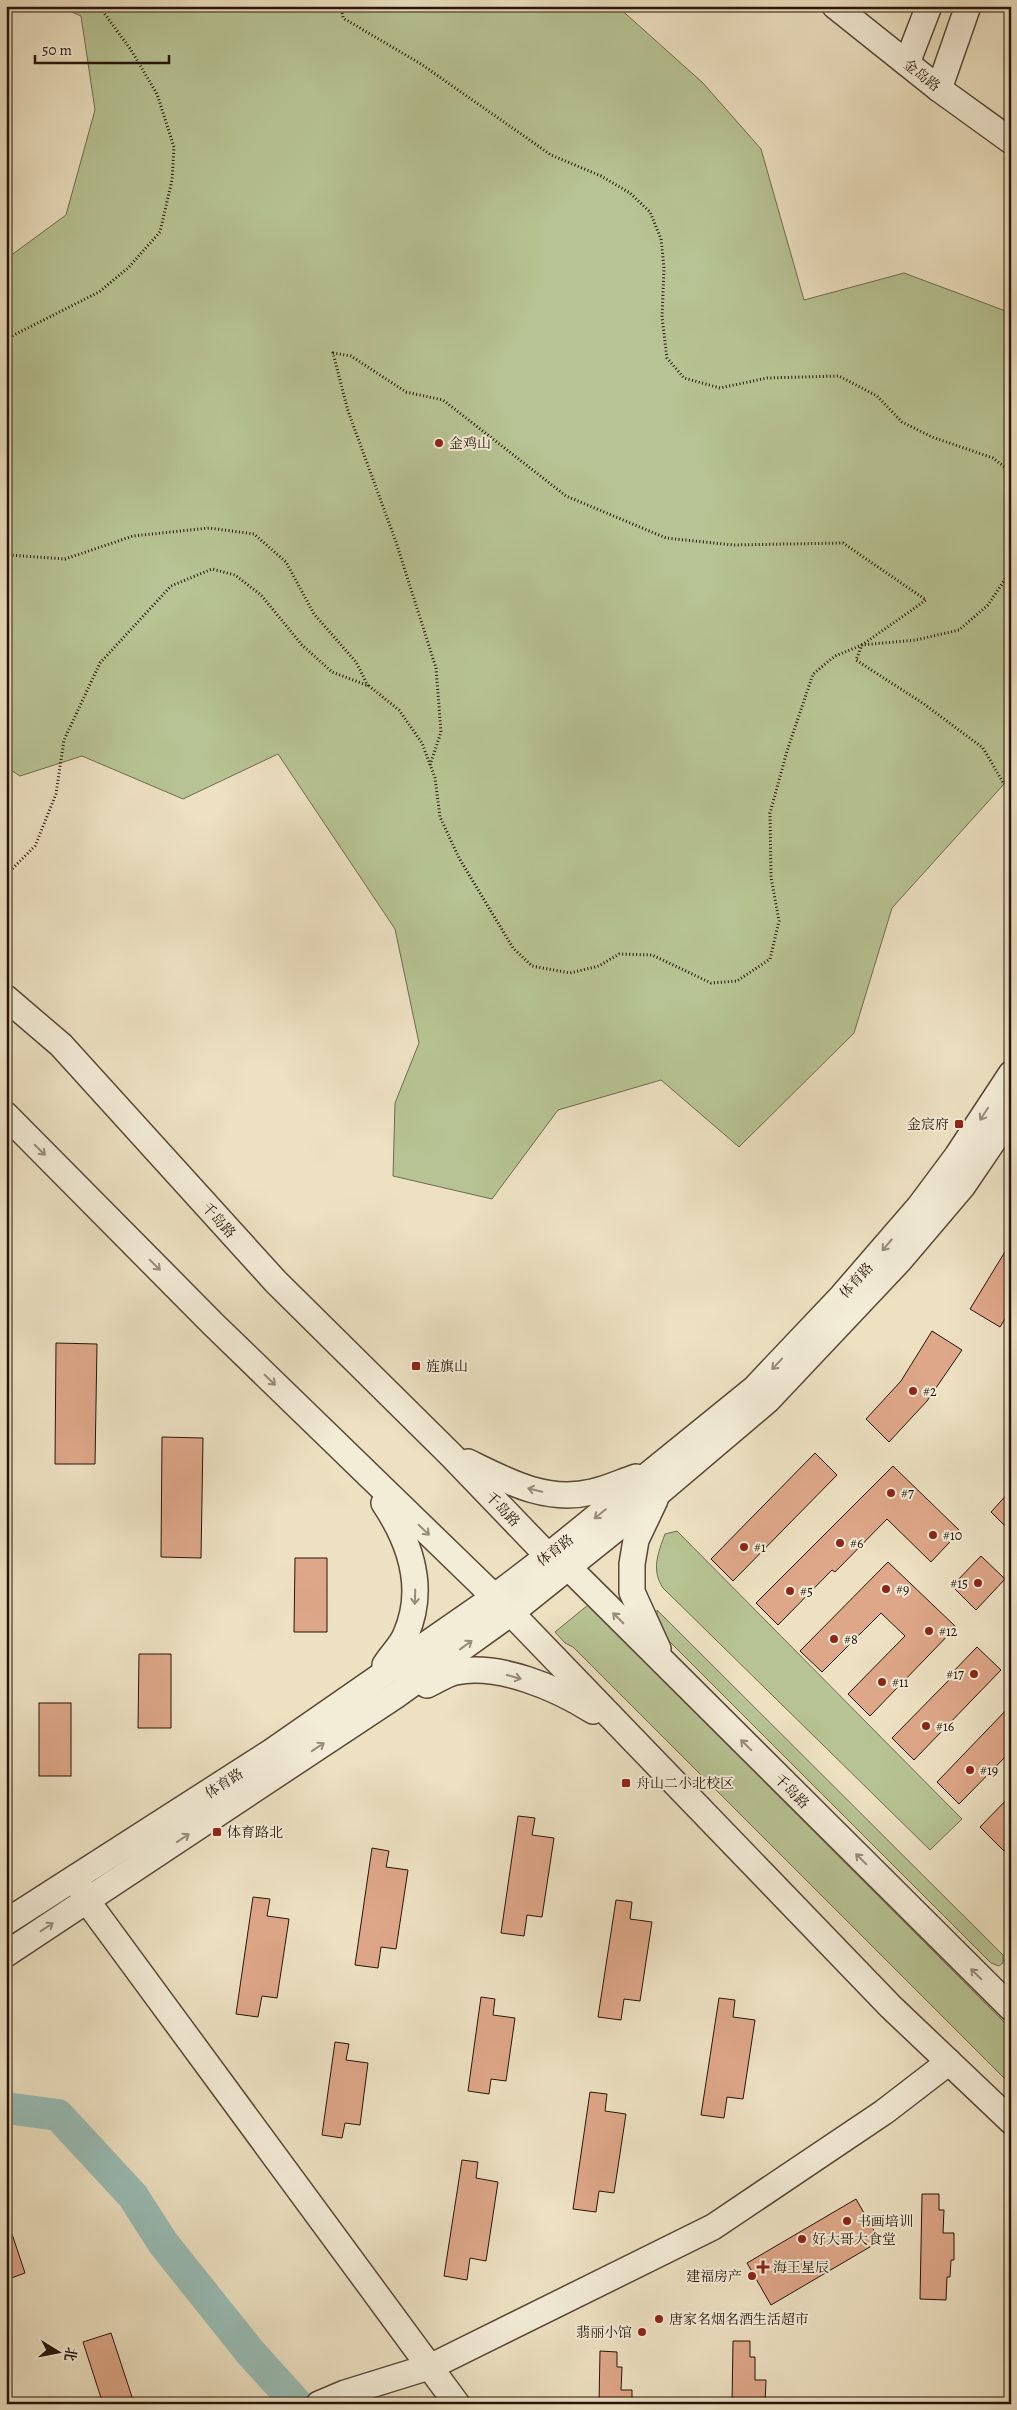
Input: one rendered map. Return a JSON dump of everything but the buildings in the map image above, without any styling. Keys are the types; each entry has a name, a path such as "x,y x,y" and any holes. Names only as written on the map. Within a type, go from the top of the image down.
{"street":[{"name":"金岛路","path":"835,6 939,89 1011,141"},
{"path":"907,63 928,6"},
{"path":"939,89 968,6"},
{"name":"千岛路","path":"6,998 61,1044 276,1282 558,1562 668,1667 1010,2007"},
{"name":"体育路","path":"653,1484 754,1389 842,1296 919,1207 957,1156 1011,1074"},
{"path":"6,1115 213,1324 502,1605 891,2007 1011,2121"},
{"name":"体育路","path":"6,1954 342,1731 558,1562 653,1484 768,1400 894,1267 962,1187 1011,1115"},
{"path":"451,1454 500,1479 534,1491 561,1496 653,1484 654,1506 636,1540 632,1564 632,1592 668,1667"},
{"path":"365,1473 389,1510 407,1545 415,1575 415,1605 406,1635 377,1678"},
{"name":"体育路","path":"6,1922 271,1752 377,1678 502,1605"},
{"path":"342,1731 364,1724 426,1686 453,1672 475,1670 499,1672 570,1696 625,1732"},
{"path":"75,1879 87,1901 432,2366 457,2404"},
{"path":"319,2404 345,2393 432,2366 713,2227 884,2112 949,2062"}],"path":[{"path":"6,339 99,292 128,268 160,232 172,180 174,146 157,94 131,50 99,6"},
{"path":"341,6 343,18 421,64 551,155 616,184 630,193 650,212 661,239 664,268 662,317 667,358 684,378 720,388 767,378 839,376 877,396 902,422 932,437 993,458 1011,472"},
{"path":"430,765 441,732 436,668 396,542 348,411 333,353 351,356 406,392 443,400 566,496 666,538 734,545 843,543 926,600 862,646 856,660 924,704 983,748 1004,784"},
{"path":"6,553 10,555 65,559 133,536 209,528 254,534 286,562 314,614 356,662 369,686"},
{"path":"6,870 11,870 35,846 56,794 64,740 100,663 171,586 212,569 235,575 261,595 302,645 332,672 369,686 399,710 422,743 435,778 440,817 459,858 513,948 532,966 570,973 598,966 619,954 652,955 711,983 736,980 770,960 778,921 771,876 770,813 787,751 813,674 835,656 862,646 916,640 959,630 988,605 1011,570"}],"green space":[{"path":"58,6 617,6 703,83 761,149 804,300 904,273 1011,313 1011,766 1004,784 892,908 854,1033 739,1147 661,1080 558,1110 492,1199 393,1176 395,1103 419,1043 395,929 278,754 183,799 82,756 20,776 6,767 6,259 66,215 95,110 81,16"},
{"path":"677,1531 962,1819 930,1850 663,1588 657,1575 658,1555 665,1534"},
{"path":"588,1605 1011,2029 1011,2085 573,1647 565,1643 555,1632"},
{"path":"657,1610 1003,1955 1003,1963 999,1966 991,1963 667,1639 657,1621"}],"waterway":[{"path":"6,2108 58,2115 133,2196 163,2243 250,2352 297,2404"}],"place":[{"name":"金鸡山","path":"439,443"},
{"name":"金宸府","path":"959,1124"},
{"name":"旌旗山","path":"416,1366"},
{"name":"#2","path":"913,1391"},
{"name":"#7","path":"891,1493"},
{"name":"#10","path":"933,1535"},
{"name":"#6","path":"840,1543"},
{"name":"#1","path":"744,1547"},
{"name":"#15","path":"978,1583"},
{"name":"#9","path":"886,1589"},
{"name":"#5","path":"790,1591"},
{"name":"#12","path":"929,1631"},
{"name":"#8","path":"834,1639"},
{"name":"#17","path":"974,1674"},
{"name":"#11","path":"882,1682"},
{"name":"#16","path":"926,1726"},
{"name":"#19","path":"970,1770"},
{"name":"舟山二小北校区","path":"626,1783"},
{"name":"体育路北","path":"217,1832"},
{"name":"书画培训","path":"847,2221"},
{"name":"好大哥大食堂","path":"802,2239"},
{"name":"海王星辰","path":"763,2267"},
{"name":"建福房产","path":"752,2276"},
{"name":"唐家名烟名酒生活超市","path":"659,2319"},
{"name":"翡丽小馆","path":"642,2332"}]}
